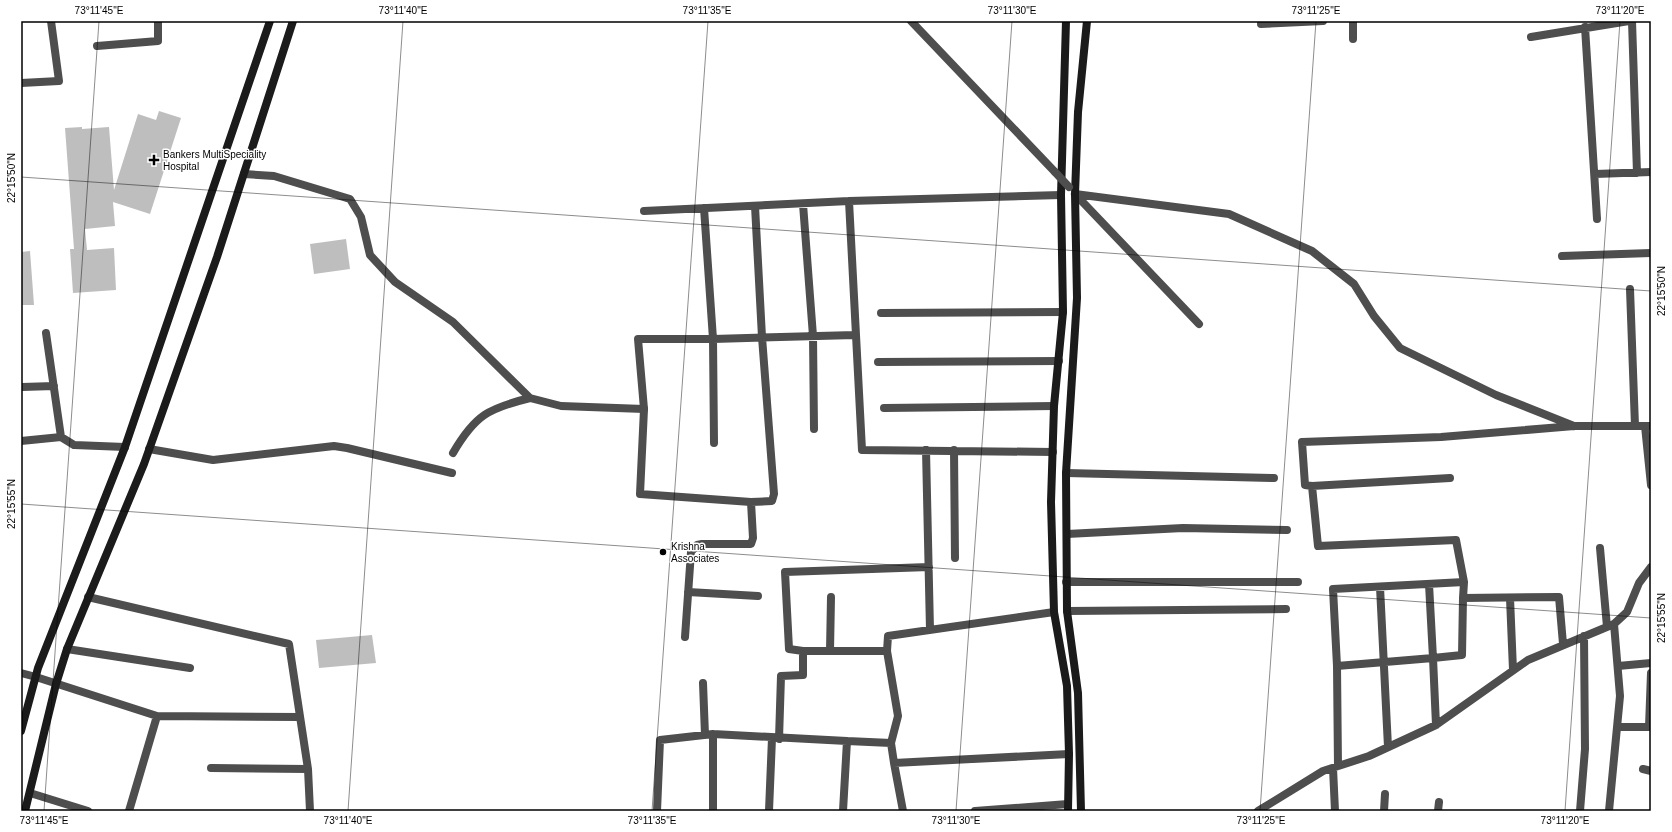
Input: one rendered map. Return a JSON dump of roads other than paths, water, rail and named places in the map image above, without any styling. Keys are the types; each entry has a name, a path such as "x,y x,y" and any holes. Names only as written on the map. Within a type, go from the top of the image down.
{"street":[{"path":"21,82 59,81 51,21"},
{"path":"97,46 158,41 158,21"},
{"path":"21,731 36,676 125,447 270,21"},
{"path":"25,811 56,684 67,649 149,449 218,252 293,21"},
{"path":"911,21 1199,324"},
{"path":"975,811 1068,808 1069,754 1067,686 1054,612 1052,502 1054,406 1062,312 1061,195 1066,21"},
{"path":"1080,811 1078,685 1067,610 1066,473 1077,298 1075,194 1078,112 1087,21"},
{"path":"1261,24 1323,21"},
{"path":"1353,21 1353,39"},
{"path":"1531,37 1585,27 1631,21 1636,173"},
{"path":"1585,27 1597,219"},
{"path":"1595,174 1651,172"},
{"path":"244,174 274,176 350,199 361,217 370,255 395,282 453,322 530,398"},
{"path":"1075,194 1229,214 1312,251 1354,284 1374,316 1400,348 1496,395 1574,426"},
{"path":"644,211 1061,195"},
{"path":"848,202 862,450 1053,452"},
{"path":"803,204 813,336 814,429"},
{"path":"755,206 762,337 774,498 767,502 751,502 640,494 644,409 638,339 713,339 762,337 855,335"},
{"path":"704,208 713,339 714,443"},
{"path":"1562,256 1651,253"},
{"path":"1630,289 1635,426"},
{"path":"881,313 1062,312"},
{"path":"46,333 61,437"},
{"path":"878,362 1059,361"},
{"path":"22,387 54,386"},
{"path":"453,453 466,431 483,415 506,404 530,398 560,406 644,409"},
{"path":"884,408 1054,406"},
{"path":"1450,478 1312,486 1305,485 1302,442 1441,436 1574,426 1648,426 1651,485"},
{"path":"21,441 61,437 74,445 125,447"},
{"path":"149,449 213,460 334,446 452,473"},
{"path":"926,450 930,630"},
{"path":"954,450 955,558"},
{"path":"1066,473 1274,478"},
{"path":"1312,486 1318,546 1456,540 1464,582 1462,655 1337,666"},
{"path":"685,637 690,556 693,548 697,545 752,544 751,502"},
{"path":"1067,534 1182,528 1287,530"},
{"path":"1600,548 1610,625 1618,666 1620,696 1609,811"},
{"path":"887,651 804,651 789,649 785,572 929,567"},
{"path":"1258,811 1323,771 1369,756 1436,725 1528,660 1610,625 1627,612 1639,583 1651,567"},
{"path":"1066,582 1298,582"},
{"path":"1335,811 1337,666 1333,589 1464,582"},
{"path":"1429,584 1436,725"},
{"path":"1380,587 1388,747"},
{"path":"688,592 758,596"},
{"path":"88,597 289,644 308,769 310,811"},
{"path":"830,651 831,597"},
{"path":"1463,598 1559,597 1563,644"},
{"path":"1510,598 1513,670"},
{"path":"1067,610 1286,609"},
{"path":"903,811 891,743 898,716 887,651 888,636 1054,612"},
{"path":"1580,811 1585,749 1584,636"},
{"path":"67,649 190,668"},
{"path":"769,811 781,676 803,675 804,651"},
{"path":"1618,666 1651,663"},
{"path":"21,673 36,676 56,684 157,716 300,717"},
{"path":"1617,727 1649,727 1651,673"},
{"path":"703,683 709,735 713,811"},
{"path":"129,811 157,716"},
{"path":"657,811 660,740 709,735 891,743"},
{"path":"843,811 847,741"},
{"path":"894,763 1069,754"},
{"path":"211,768 308,769"},
{"path":"30,793 88,811"},
{"path":"1384,811 1385,794"}],"place":[{"name":"Bankers MultiSpeciality Hospital","path":"154,160"},
{"name":"Krishna Associates","path":"663,552"}]}
